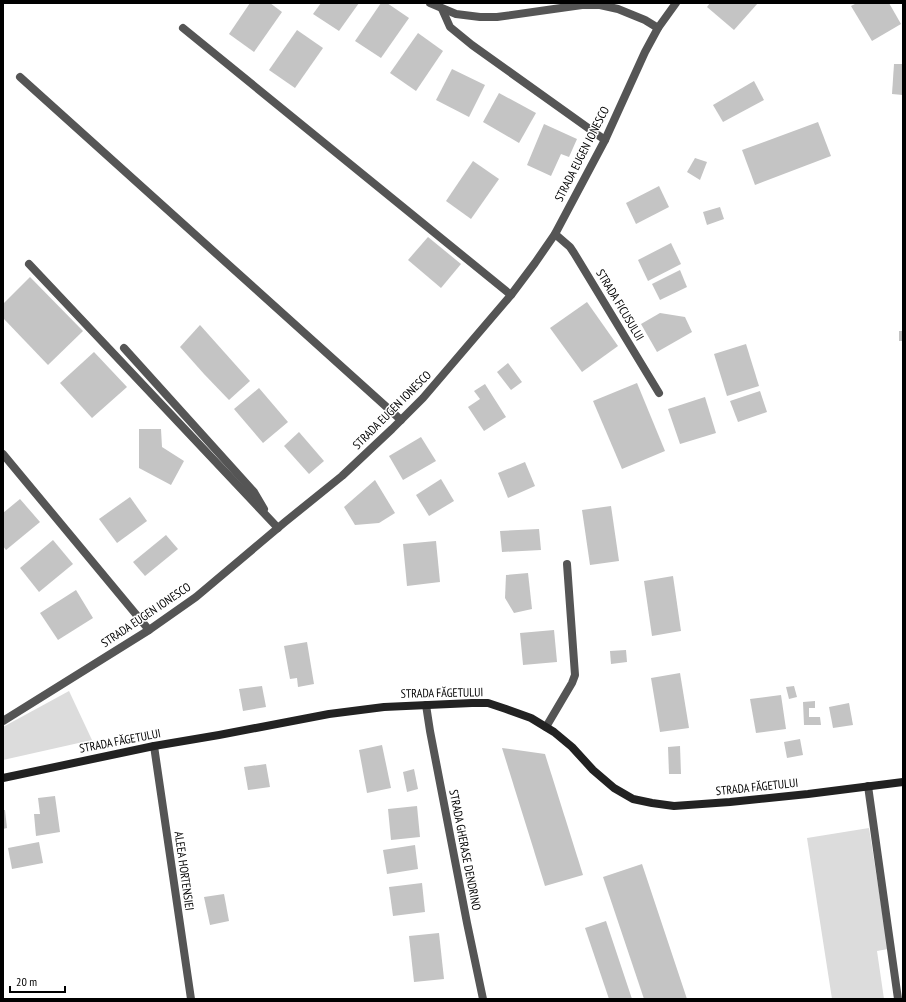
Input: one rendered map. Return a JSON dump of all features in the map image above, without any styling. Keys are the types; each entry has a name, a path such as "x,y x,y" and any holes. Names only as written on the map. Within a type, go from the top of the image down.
{"main road":[{"name":"STRADA FĂGETULUI","path":"3,778 154,746 329,714 384,707 426,704 488,703 506,708 531,718 546,727 572,747 593,770 614,788 633,799 652,803 674,806 730,802 903,782"}],"street":[{"path":"430,3 456,14 480,17 497,17 582,5 600,5 618,9 645,20 658,28"},
{"name":"STRADA EUGEN IONESCO","path":"3,721 148,630 196,597 342,476 423,398 511,295 555,234 605,140 645,52 658,28 676,3"},
{"path":"442,9 450,27 472,45 605,140"},
{"path":"183,28 511,295"},
{"path":"20,78 401,420"},
{"name":"STRADA FICUSULUI","path":"555,234 570,247 574,253 659,393"},
{"path":"29,264 278,528"},
{"path":"124,348 254,492 272,522"},
{"path":"3,454 148,630"},
{"path":"546,727 572,683 575,675 567,564"},
{"name":"STRADA GHERASE DENDRINO","path":"426,704 466,916 484,999"},
{"name":"ALEEA HORTENSIEI","path":"154,746 191,999"},
{"path":"868,786 898,999"}],"shaded area":[{"path":"69,691 92,740 3,760 3,727"},
{"path":"869,828 888,949 877,951 884,999 832,999 807,838"}],"building":[{"path":"250,3 270,3 282,12 254,52 229,34"},
{"path":"321,3 359,3 339,31 313,14"},
{"path":"381,3 387,3 409,18 381,58 355,41"},
{"path":"710,3 758,3 734,30 707,7"},
{"path":"857,3 889,3 901,24 872,41 851,6"},
{"path":"297,30 323,48 295,88 269,70"},
{"path":"418,33 443,51 416,91 390,73"},
{"path":"894,64 903,64 903,95 892,94"},
{"path":"452,69 485,85 469,117 436,100"},
{"path":"754,81 764,100 723,122 713,105"},
{"path":"499,93 536,113 519,143 483,122"},
{"path":"818,122 831,156 755,185 742,150"},
{"path":"544,124 577,139 569,157 561,154 551,176 527,165"},
{"path":"695,158 707,162 700,180 687,172"},
{"path":"473,161 499,179 471,219 446,201"},
{"path":"659,186 669,207 636,224 626,203"},
{"path":"720,207 724,219 707,225 703,212"},
{"path":"428,237 461,264 441,288 408,260"},
{"path":"671,243 681,264 648,281 638,260"},
{"path":"680,270 687,287 660,300 652,284"},
{"path":"30,277 83,331 48,365 3,318 3,304"},
{"path":"587,302 618,346 582,372 550,328"},
{"path":"660,313 685,317 692,332 657,352 641,324"},
{"path":"200,325 250,381 229,400 180,347"},
{"path":"899,331 903,331 903,341 899,341"},
{"path":"746,344 759,386 727,396 714,354"},
{"path":"94,352 127,387 92,418 60,383"},
{"path":"508,363 522,382 511,390 497,372"},
{"path":"637,383 665,451 622,469 593,401"},
{"path":"485,384 506,417 484,431 468,407 480,399 474,391"},
{"path":"259,388 288,422 263,443 234,409"},
{"path":"760,391 767,412 738,422 730,401"},
{"path":"705,397 716,433 680,444 668,409"},
{"path":"139,429 161,429 162,447 184,461 171,485 139,468"},
{"path":"299,432 324,461 309,474 284,446"},
{"path":"421,437 436,461 403,480 389,456"},
{"path":"525,462 535,486 508,498 498,473"},
{"path":"441,479 454,501 429,516 416,495"},
{"path":"375,480 395,513 379,523 355,525 344,507"},
{"path":"130,497 147,521 117,543 99,519"},
{"path":"20,499 40,522 6,550 3,546 3,513"},
{"path":"611,506 619,561 590,565 582,510"},
{"path":"539,529 541,550 502,552 500,531"},
{"path":"166,535 178,549 145,576 133,562"},
{"path":"53,540 73,564 39,592 20,568"},
{"path":"436,541 440,582 407,586 403,544"},
{"path":"528,573 532,609 514,613 505,598 506,575"},
{"path":"673,576 681,631 652,636 644,581"},
{"path":"76,590 93,618 58,640 40,613"},
{"path":"554,630 557,662 523,665 520,633"},
{"path":"307,642 314,684 298,687 297,678 290,679 284,646"},
{"path":"626,650 627,662 611,664 610,651"},
{"path":"680,673 689,728 660,732 651,678"},
{"path":"262,686 266,707 243,711 239,689"},
{"path":"794,686 797,697 789,699 786,687"},
{"path":"781,695 786,729 756,733 750,699"},
{"path":"815,701 815,708 809,708 809,717 820,717 821,725 804,725 803,702"},
{"path":"849,703 853,725 833,728 829,707"},
{"path":"800,739 803,755 787,758 784,742"},
{"path":"382,745 391,788 367,793 359,750"},
{"path":"680,746 681,774 669,774 668,747"},
{"path":"502,748 545,754 583,875 545,886"},
{"path":"266,764 270,787 248,790 244,767"},
{"path":"414,769 418,789 407,792 403,772"},
{"path":"55,796 60,832 36,836 34,814 40,814 38,798"},
{"path":"417,806 420,837 391,840 388,809"},
{"path":"3,810 5,810 7,828 3,829"},
{"path":"39,842 43,863 12,869 8,848"},
{"path":"415,845 418,869 387,874 383,850"},
{"path":"642,864 687,999 644,999 603,877"},
{"path":"422,883 425,912 393,916 389,887"},
{"path":"224,894 229,921 210,925 204,897"},
{"path":"606,921 632,999 609,999 585,928"},
{"path":"439,933 444,979 414,982 409,936"}]}
